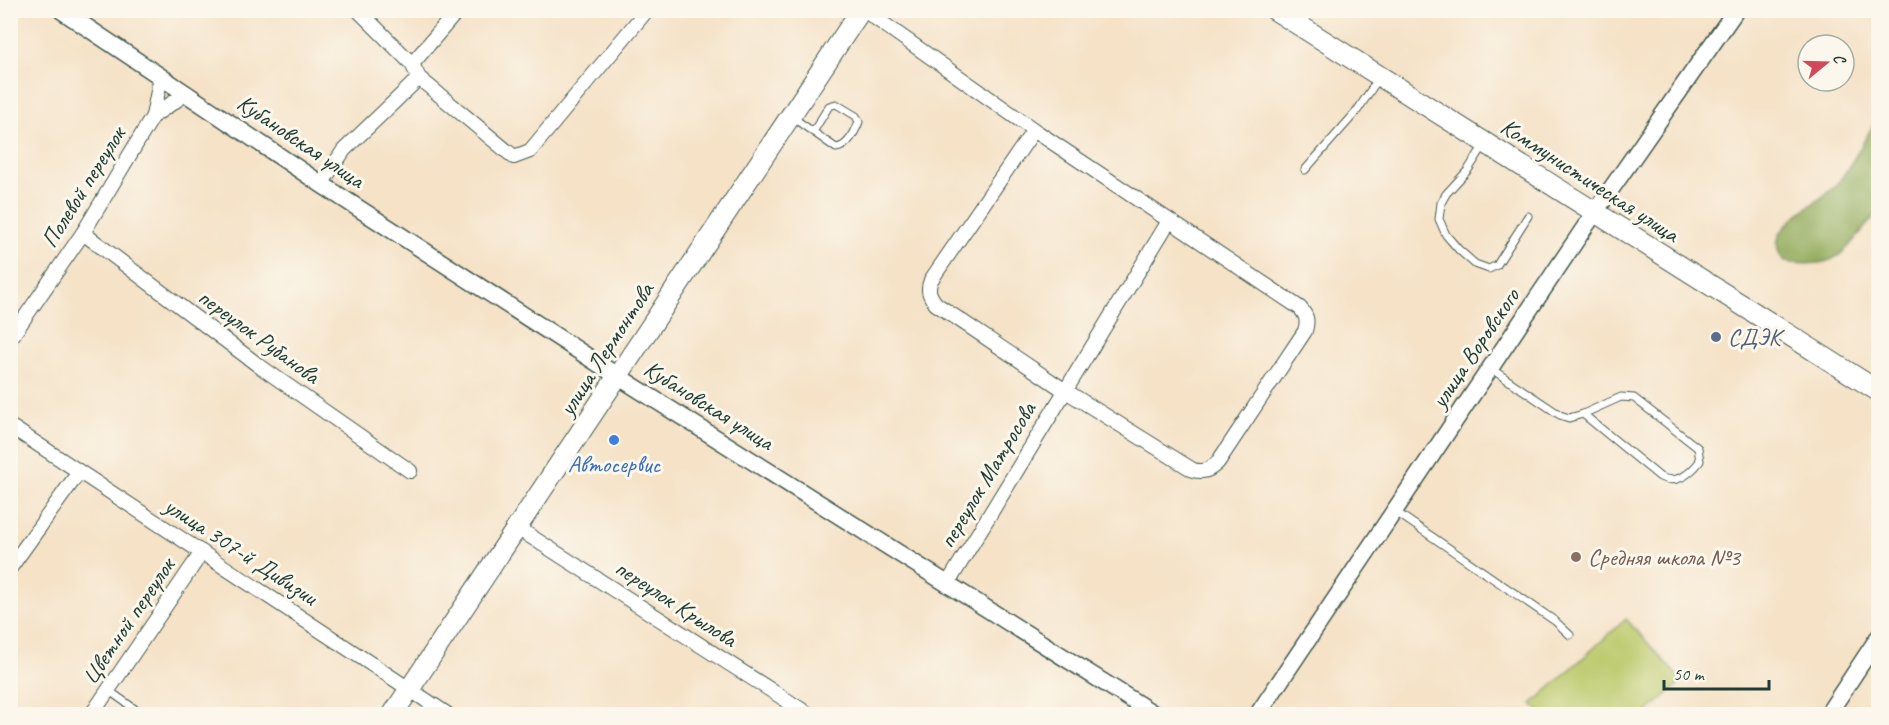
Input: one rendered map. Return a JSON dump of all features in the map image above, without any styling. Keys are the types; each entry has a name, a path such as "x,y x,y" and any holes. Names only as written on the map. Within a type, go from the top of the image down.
{"main road":[{"name":"улица Лермонтова","path":"393,714 519,529 862,10"},
{"name":"Коммунистическая улица","path":"1275,10 1878,391"}],"street":[{"name":"Кубановская улица","path":"61,10 321,184 619,377 1154,714"},
{"path":"358,10 412,64 419,78 509,155 520,157 530,151 648,10"},
{"path":"412,64 458,10"},
{"name":"переулок Матросова","path":"862,10 1300,308 1308,323 1305,331 1218,462 1211,469 1202,472 1193,470 1064,390 936,304 928,288 931,280 1034,129"},
{"name":"улица Воровского","path":"1258,714 1595,212 1736,10"},
{"name":"Полевой переулок","path":"10,339 83,233 153,116 161,76"},
{"path":"321,184 344,150 419,78"},
{"name":"Полевой переулок","path":"153,116 187,93"},
{"name":"переулок Матросова","path":"948,583 1169,221"},
{"name":"переулок Рубанова","path":"83,233 232,346 410,471"},
{"name":"улица 307-й Дивизии","path":"10,426 447,714"},
{"path":"10,568 79,472"},
{"name":"переулок Крылова","path":"519,529 808,714"},
{"name":"Цветной переулок","path":"92,714 202,552"},
{"path":"1828,714 1874,656 1878,638"}],"lane":[{"path":"1305,170 1357,111 1379,76"},
{"path":"790,116 813,132 839,148 845,144 859,122 856,116 836,104 829,106 813,132"},
{"path":"1485,143 1441,203 1439,219 1441,228 1467,258 1489,268 1497,265 1528,216"},
{"path":"1491,368 1560,415 1569,418 1621,397 1634,398 1698,448 1700,461 1688,475 1666,480 1583,414"},
{"path":"1395,511 1555,621 1570,635"},
{"path":"108,690 142,714"}],"green space":[{"path":"1878,117 1878,212 1840,255 1819,263 1785,262 1778,250 1778,239 1784,228 1837,184 1854,160"},
{"path":"1626,619 1682,681 1645,714 1542,714 1532,704"}],"place":[{"name":"СДЭК","path":"1716,337"},
{"name":"Автосервис","path":"614,440"},
{"name":"Средняя школа №3","path":"1576,557"}]}
